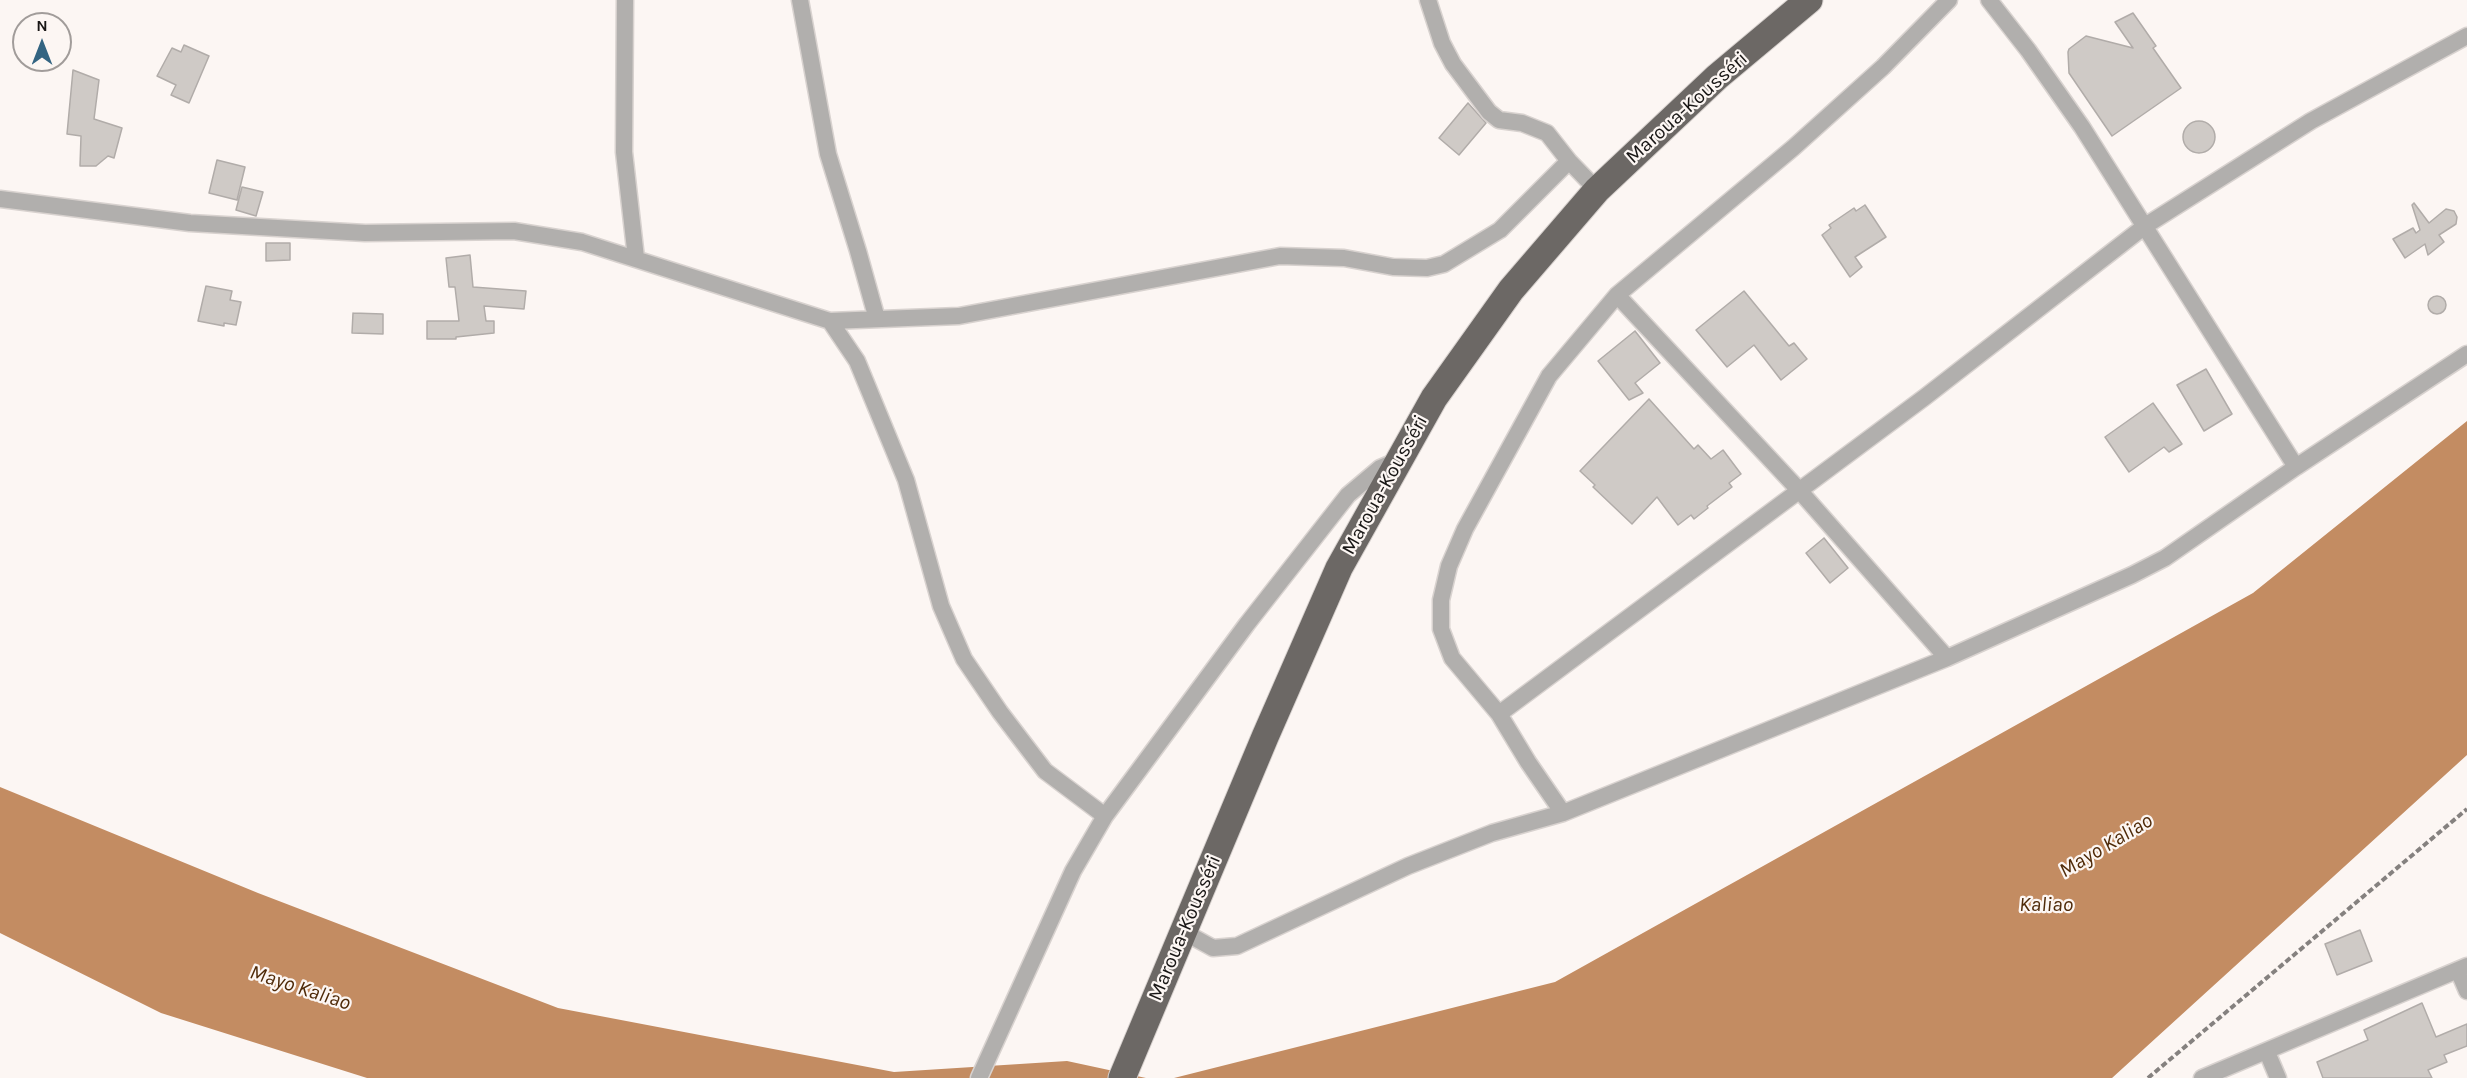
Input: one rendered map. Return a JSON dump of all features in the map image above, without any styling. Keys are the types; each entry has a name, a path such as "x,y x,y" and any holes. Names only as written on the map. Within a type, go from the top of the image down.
{"highway":[{"name":"Maroua-Kousséri","path":"1122,1078 1264,737 1339,568 1434,398 1511,290 1597,190 1716,77 1809,0"}],"street":[{"path":"625,0 624,152 636,258"},
{"path":"800,0 828,154 877,319"},
{"path":"1428,0 1442,43 1453,64 1489,112 1499,120 1522,123 1546,133 1597,190"},
{"path":"1563,813 1499,714 1452,658 1441,628 1441,600 1449,566 1466,529 1549,376 1617,295 1793,148 1883,67 1949,0"},
{"path":"1989,0 2028,50 2082,128 2145,226 2223,355 2296,467"},
{"path":"1499,714 1924,397 2145,226 2311,121 2467,36"},
{"path":"0,199 190,223 365,233 514,231 582,242 830,321 958,316 1280,256 1344,258 1393,267 1427,268 1444,264 1500,230 1569,161"},
{"path":"1617,295 1798,489 1947,658"},
{"path":"830,321 857,361 906,480 941,606 964,659 1000,712 1045,771 1105,816"},
{"path":"1184,932 1213,948 1237,946 1408,866 1492,833 1563,813 1947,658 2165,558 2296,467 2467,354"},
{"path":"979,1078 1073,872 1105,816 1247,624 1348,495 1380,468 1400,460"},
{"path":"2202,1078 2462,968 2467,991"},
{"path":"2267,1052 2278,1078"}],"path":[{"path":"2148,1078 2467,809"}],"water":[{"name":"Kaliao","path":"2467,421 2467,755 2112,1078 1174,1078 1555,982 2253,593"},
{"name":"Mayo Kaliao","path":"0,787 258,893 558,1008 894,1072 1067,1061 1146,1078 367,1078 161,1013 0,933"}],"building":[{"path":"2133,13 2156,46 2153,48 2181,88 2112,136 2069,73 2068,52 2086,36 2133,48 2115,22"},
{"path":"184,45 209,56 189,103 171,95 176,85 157,76 172,48 181,52"},
{"path":"73,70 99,80 94,119 122,128 114,158 108,156 96,166 80,166 81,136 67,134"},
{"path":"1468,103 1486,123 1459,155 1439,138"},
{"path":"2199,121 2210,126 2215,137 2210,148 2199,153 2188,148 2183,137 2188,126"},
{"path":"217,160 245,167 237,200 209,193"},
{"path":"242,187 263,192 256,216 236,210"},
{"path":"2414,203 2429,223 2446,209 2454,211 2457,217 2456,224 2439,235 2444,242 2428,255 2425,244 2405,258 2393,239 2413,228 2416,233 2420,230 2412,205"},
{"path":"1865,205 1886,237 1855,257 1862,267 1850,277 1822,235 1831,228 1829,225 1854,208 1856,211"},
{"path":"266,243 290,243 290,260 266,261"},
{"path":"470,255 473,287 526,291 524,309 484,306 486,321 494,321 494,333 456,337 456,339 427,339 427,321 459,321 455,287 449,287 446,258"},
{"path":"206,286 232,291 230,300 241,302 236,325 224,323 224,326 198,321"},
{"path":"1744,291 1789,346 1794,343 1807,359 1781,380 1754,345 1727,367 1696,330"},
{"path":"2437,296 2443,299 2446,305 2443,311 2437,314 2431,311 2428,305 2431,299"},
{"path":"353,313 383,314 383,334 352,333"},
{"path":"1635,331 1660,363 1635,383 1643,393 1629,400 1598,361"},
{"path":"2206,369 2232,414 2204,431 2177,385"},
{"path":"1649,399 1694,449 1698,445 1711,459 1723,450 1741,474 1729,483 1732,487 1707,506 1708,508 1694,519 1691,515 1678,525 1657,497 1632,524 1593,487 1595,485 1580,471"},
{"path":"2153,403 2182,444 2169,452 2164,447 2129,472 2105,437"},
{"path":"1824,538 1848,568 1830,583 1806,553"},
{"path":"2360,930 2372,961 2337,975 2325,944"},
{"path":"2422,1003 2436,1037 2467,1024 2467,1046 2444,1055 2447,1062 2428,1070 2432,1078 2323,1078 2317,1062 2368,1040 2364,1030"}]}
